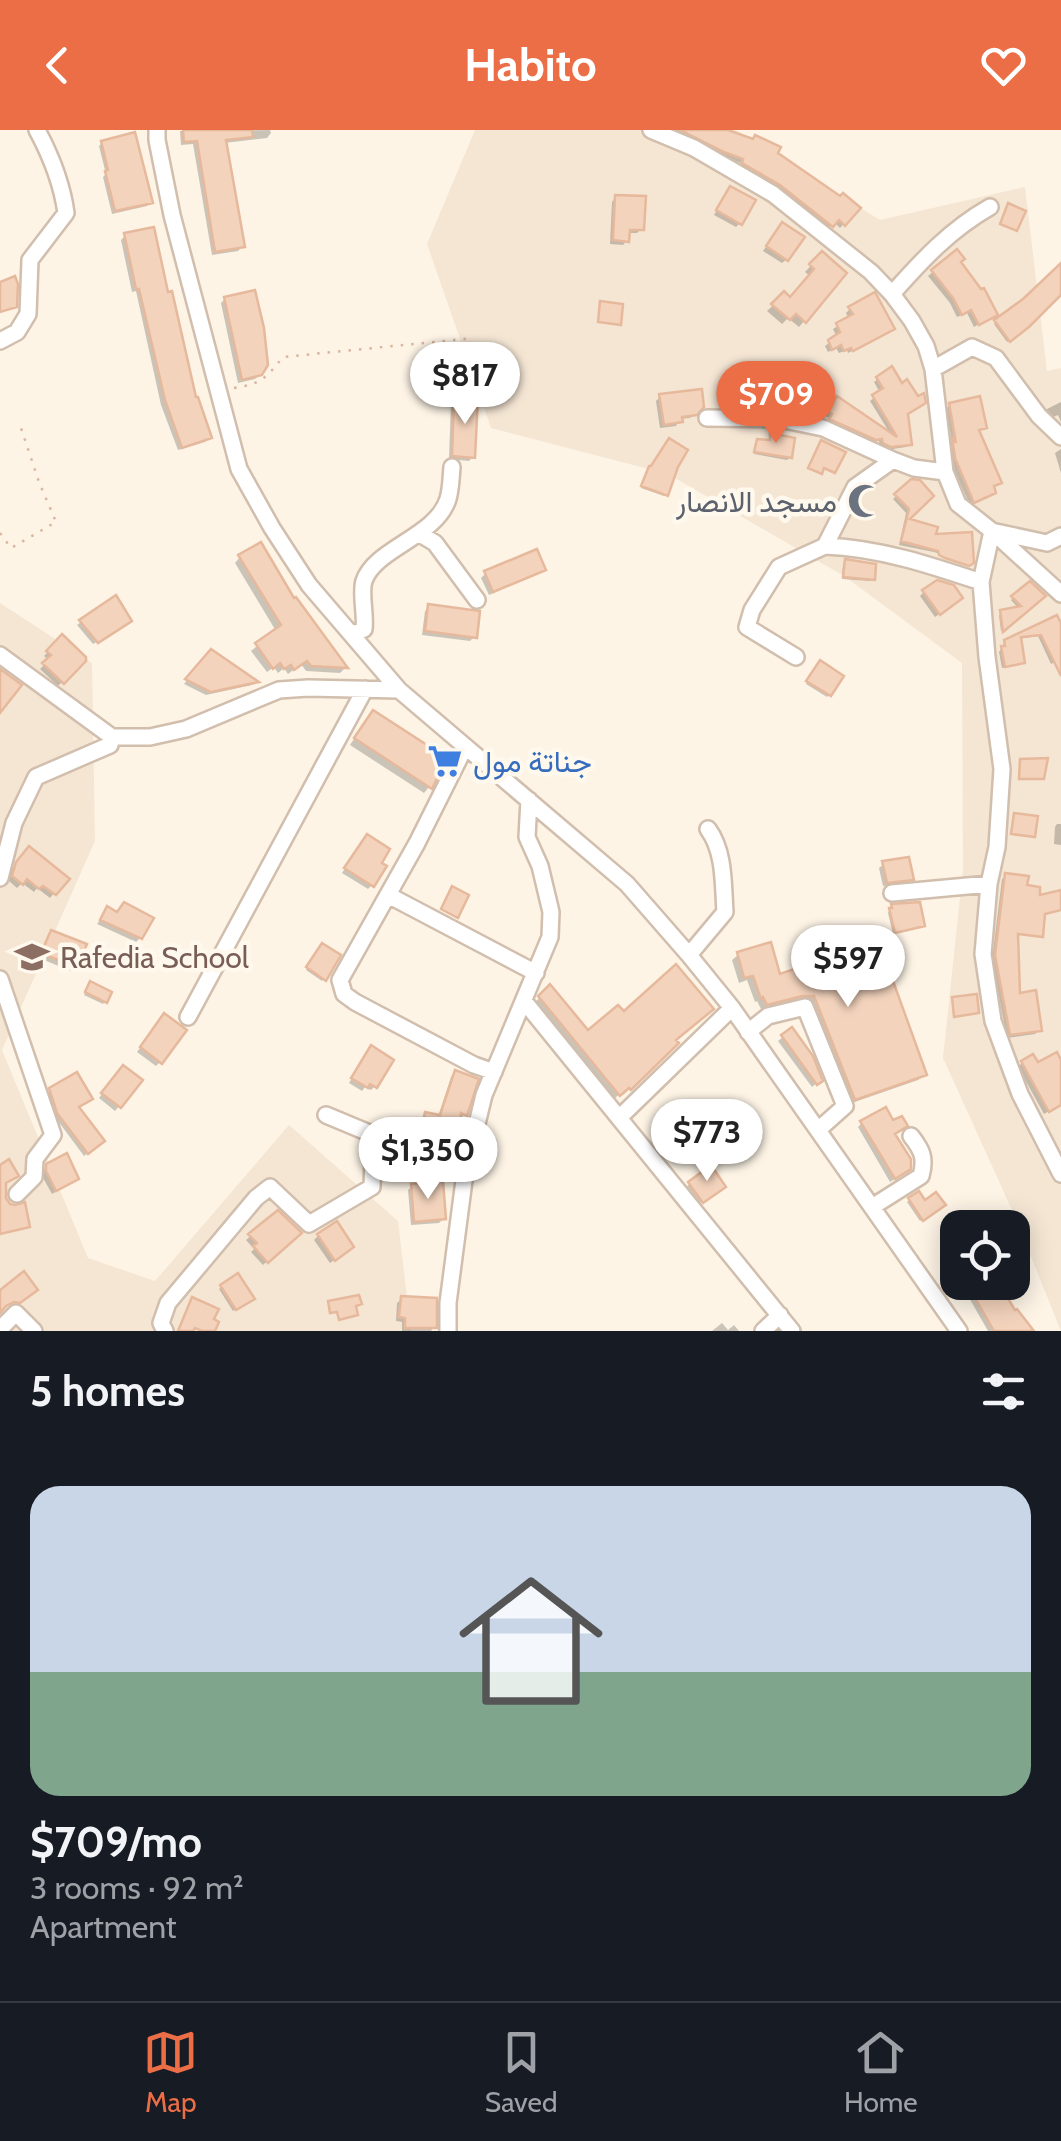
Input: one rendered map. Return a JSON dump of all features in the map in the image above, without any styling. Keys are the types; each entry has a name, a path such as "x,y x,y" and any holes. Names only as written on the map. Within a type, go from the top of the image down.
{"street":[{"path":"0,340 17,332 28,314 30,260 66,213 48,150 37,130"},
{"path":"651,130 694,148 772,194 871,272 892,294 926,346 933,369 945,472 958,504 1061,594"},
{"path":"156,134 172,214 239,469 310,585 399,690 628,884 689,954 732,1008 960,1331"},
{"path":"892,294 929,252 990,206"},
{"path":"933,369 972,347 996,358 1039,416 1061,437"},
{"path":"708,418 779,419 822,428 914,468 945,472"},
{"path":"825,546 855,488 893,460"},
{"path":"352,635 364,628 364,582 377,562 420,534 448,502 452,468"},
{"path":"992,531 1047,544 1061,536"},
{"path":"992,531 981,582 986,657 1002,769 998,847 989,884 983,954 993,1021 1020,1094 1061,1174"},
{"path":"420,534 435,543 477,600"},
{"path":"796,658 747,627 752,610 780,566 825,546 860,548 981,582"},
{"path":"188,1018 357,689 368,682 371,675 363,648"},
{"path":"0,656 112,738 150,737 186,729 279,690 399,690"},
{"path":"0,878 14,823 36,777 110,746 112,738"},
{"path":"466,747 340,980 344,994 474,1065 494,1072"},
{"path":"448,1331 464,1173 484,1095 550,937 551,912 540,866 527,837 529,800"},
{"path":"689,954 725,912 717,840 708,829"},
{"path":"892,893 989,884"},
{"path":"388,895 536,973"},
{"path":"0,979 53,1135 34,1159 34,1177 17,1194"},
{"path":"524,1001 792,1331"},
{"path":"748,1032 768,1016 805,1007 844,1106 818,1130"},
{"path":"620,1117 732,1008"},
{"path":"326,1115 464,1173"},
{"path":"872,1207 920,1176 922,1149 911,1136"},
{"path":"165,1331 161,1323 168,1303 256,1198 270,1187 309,1224 372,1187 378,1137"},
{"path":"0,1329 16,1313 34,1331"},
{"path":"763,1331 780,1315"}],"path":[{"path":"218,390 256,384 283,357 474,338"},
{"path":"0,533 11,548 56,522 38,482 19,422"}],"shaded area":[{"path":"475,130 736,130 880,220 1025,187 1047,371 1061,368 1061,1331 1030,1254 1030,1210 1012,1210 943,1058 963,869 962,663 844,576 668,474 491,428 427,244"},
{"path":"0,603 92,663 95,841 2,1050 88,1258 155,1281 289,1125 398,1221 411,1331 0,1331"}],"building":[{"path":"183,130 252,130 253,137 226,140 245,247 215,252 197,141 184,142"},
{"path":"680,130 728,130 753,139 755,135 781,147 778,153 861,208 845,226 839,220 833,227 780,185 742,163 743,159"},
{"path":"135,132 153,203 115,211 101,141"},
{"path":"730,186 756,200 742,225 716,210"},
{"path":"615,195 646,196 644,230 630,230 629,242 613,240"},
{"path":"1008,203 1026,211 1017,231 1000,224"},
{"path":"782,222 805,237 788,261 766,246"},
{"path":"154,227 196,397 212,438 182,448 165,400 124,233"},
{"path":"957,249 965,259 961,262 984,288 998,315 979,325 971,310 962,315 931,270"},
{"path":"822,251 847,273 806,323 796,314 790,320 771,304 784,291 790,297 814,269 809,264"},
{"path":"1061,263 1061,295 1010,342 994,320"},
{"path":"15,276 17,307 0,312 0,282"},
{"path":"255,290 268,365 262,375 242,380 224,297"},
{"path":"875,292 895,329 853,351 844,351 841,345 832,350 828,340 840,332 836,323 853,314 848,307"},
{"path":"600,301 623,304 621,325 598,322"},
{"path":"892,366 902,383 907,379 918,396 924,393 926,403 908,414 912,445 891,447 882,439 876,440 829,419 832,414 827,411 837,396 897,437 872,395 883,388 876,377"},
{"path":"702,389 704,407 697,415 664,425 659,394"},
{"path":"454,396 478,397 475,458 452,456"},
{"path":"980,396 987,428 979,430 1002,483 994,486 996,493 974,503 955,458 949,403"},
{"path":"770,433 795,438 792,458 754,452 757,439 770,440"},
{"path":"669,438 688,450 668,496 641,486 649,466"},
{"path":"821,440 846,452 835,473 824,468 822,474 808,468"},
{"path":"911,479 920,480 934,496 910,519 938,527 936,534 972,532 974,563 969,566 945,558 938,551 901,541 909,509 894,494"},
{"path":"261,542 294,598 348,668 311,666 307,661 294,670 291,665 284,669 280,663 273,669 255,643 281,625 238,555"},
{"path":"537,549 546,570 493,592 484,571"},
{"path":"845,559 876,564 875,580 843,577"},
{"path":"937,580 954,585 963,598 940,615 922,590"},
{"path":"1030,581 1046,596 1003,632 1000,610 1021,606 1011,596"},
{"path":"116,595 132,621 98,643 79,620"},
{"path":"428,604 480,611 477,638 425,631"},
{"path":"1057,615 1061,623 1061,676 1041,635 1021,637 1025,663 1005,667 1001,646 1005,646 1004,640"},
{"path":"62,634 86,657 64,684 42,663 51,655 46,651"},
{"path":"211,649 259,682 211,692 185,679"},
{"path":"820,660 844,676 831,696 806,681"},
{"path":"0,669 22,685 0,713"},
{"path":"373,710 447,758 432,789 354,738"},
{"path":"1048,758 1044,779 1019,779 1020,759"},
{"path":"1014,813 1038,816 1035,837 1011,834"},
{"path":"367,834 390,849 382,863 387,866 374,887 344,868"},
{"path":"29,846 70,879 56,895 27,879 23,885 12,876 16,862"},
{"path":"909,857 914,880 887,883 882,861"},
{"path":"1005,873 1029,876 1027,885 1040,887 1040,895 1061,890 1061,910 1045,914 1043,937 1018,934 1020,993 1036,990 1042,1031 1010,1035 995,955"},
{"path":"452,886 469,895 458,918 441,909"},
{"path":"124,902 154,918 142,939 100,920 107,906 117,912"},
{"path":"920,902 925,926 895,933 891,904"},
{"path":"51,930 87,944 77,968 41,953"},
{"path":"876,934 927,1075 855,1100 814,996 767,1005 753,976 744,978 737,952 771,942 780,974 803,966 801,961"},
{"path":"322,943 341,955 326,981 306,967"},
{"path":"676,964 714,1009 676,1040 679,1043 631,1090 620,1096 538,996 550,984 588,1030 618,1005 624,1011"},
{"path":"90,981 112,992 107,1003 85,992"},
{"path":"977,994 979,1013 954,1017 952,997"},
{"path":"164,1013 187,1030 162,1064 140,1047"},
{"path":"792,1027 813,1056 823,1081 817,1085 781,1035"},
{"path":"371,1045 394,1060 377,1088 370,1084 368,1088 351,1078"},
{"path":"1057,1052 1061,1060 1061,1105 1049,1112 1021,1061 1033,1054 1038,1062"},
{"path":"123,1065 143,1080 121,1108 101,1093"},
{"path":"455,1070 479,1079 467,1116 461,1113 454,1156 419,1142 425,1112 440,1115"},
{"path":"77,1072 93,1099 79,1107 105,1141 88,1154 57,1113 49,1088"},
{"path":"886,1107 893,1120 902,1116 908,1126 895,1134 911,1159 911,1169 895,1179 860,1121"},
{"path":"67,1153 79,1179 56,1191 46,1164"},
{"path":"9,1159 19,1176 6,1183 6,1198 10,1204 25,1202 30,1227 0,1234 0,1165"},
{"path":"711,1165 726,1187 703,1203 688,1182"},
{"path":"443,1181 446,1219 414,1222 411,1184"},
{"path":"919,1191 925,1200 936,1192 946,1205 923,1221 908,1198"},
{"path":"278,1210 302,1233 268,1263 248,1234"},
{"path":"337,1221 354,1247 335,1261 317,1234"},
{"path":"24,1271 38,1290 0,1313 0,1290"},
{"path":"238,1273 255,1299 236,1310 220,1285"},
{"path":"359,1295 362,1304 356,1306 358,1315 339,1320 337,1312 330,1313 328,1301"},
{"path":"401,1296 437,1298 437,1328 405,1328 405,1318 399,1317"},
{"path":"192,1297 219,1309 214,1319 219,1322 215,1331 178,1331"},
{"path":"976,1300 1009,1300 1034,1331 994,1331"}],"place":[{"name":"مسجد الانصار","path":"865,501"},
{"name":"جناتة مول","path":"445,761"},
{"name":"Rafedia School","path":"32,957"}]}
